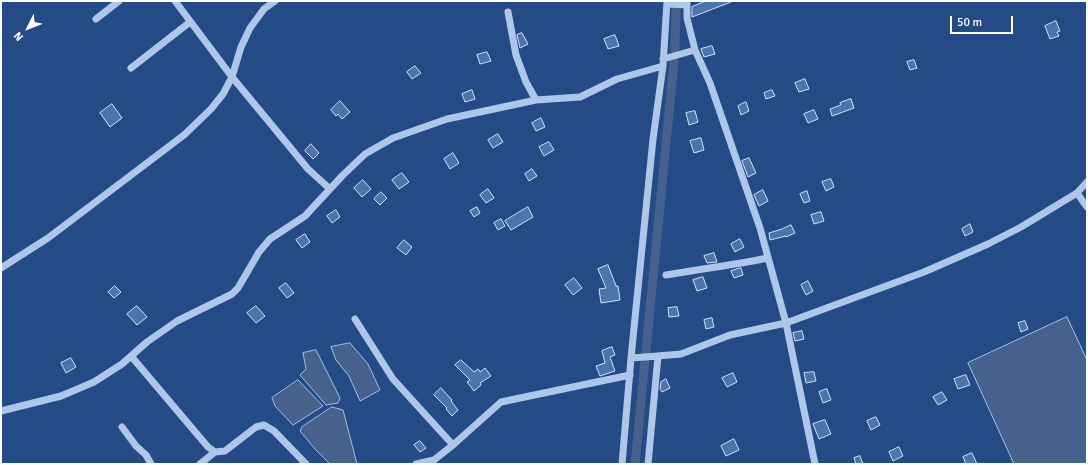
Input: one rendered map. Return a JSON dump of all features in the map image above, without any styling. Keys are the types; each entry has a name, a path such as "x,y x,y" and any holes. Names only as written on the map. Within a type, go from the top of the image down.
{"street":[{"path":"96,19 119,1"},
{"path":"175,1 232,76 308,169 330,189"},
{"path":"1,268 48,238 184,135 211,109 223,94 232,76 241,47 250,28 264,9 274,1"},
{"path":"622,464 653,139 663,62 667,2 687,3 687,18 695,50 710,83 760,228 786,322 815,464"},
{"path":"508,12 516,55 526,82 536,100"},
{"path":"131,68 190,22"},
{"path":"1,411 61,396 94,382 122,364 147,342 177,321 232,294 238,288 259,252 270,239 305,216 342,176 365,154 393,138 448,119 536,100 580,98 617,78 695,50"},
{"path":"631,358 681,354 730,335 786,322 924,272 988,244 1021,227 1077,193 1087,182"},
{"path":"1077,193 1087,207"},
{"path":"666,275 768,258"},
{"path":"355,319 393,380 453,445"},
{"path":"130,356 208,447 215,452"},
{"path":"648,464 658,356"},
{"path":"416,464 434,460 501,402 630,375"},
{"path":"200,464 215,452 225,450 256,427 264,425 274,431 306,464"},
{"path":"122,427 152,464"}],"water":[{"path":"1067,317 1087,360 1087,464 1014,464 968,363"},
{"path":"350,343 368,364 380,390 360,401 349,376 336,360 331,347"},
{"path":"316,350 340,398 338,403 326,405 300,375 306,369 303,353"},
{"path":"298,380 323,406 293,425 275,406 272,398"},
{"path":"332,407 343,410 357,464 330,464 300,431 302,427"}],"building":[{"path":"706,1 731,2 692,17 692,7"},
{"path":"1056,21 1060,31 1057,32 1059,36 1050,39 1045,26"},
{"path":"522,33 528,44 520,48 517,35"},
{"path":"615,35 619,46 608,49 604,39"},
{"path":"712,46 715,54 704,57 701,49"},
{"path":"487,52 491,61 480,64 477,55"},
{"path":"914,60 917,68 910,70 907,62"},
{"path":"415,66 421,73 412,79 407,72"},
{"path":"805,79 809,89 799,92 795,83"},
{"path":"472,90 475,99 465,102 462,94"},
{"path":"772,90 775,96 766,99 764,93"},
{"path":"851,99 854,108 832,116 830,109"},
{"path":"340,101 350,112 342,119 338,114 336,116 331,110"},
{"path":"746,102 749,111 741,115 738,106"},
{"path":"112,104 122,118 110,127 100,113"},
{"path":"814,110 818,119 808,123 804,114"},
{"path":"695,111 698,122 689,125 686,113"},
{"path":"541,118 545,127 536,131 532,123"},
{"path":"498,134 503,142 493,148 488,140"},
{"path":"701,138 704,150 694,153 690,141"},
{"path":"549,142 554,150 544,156 539,147"},
{"path":"311,144 319,153 313,159 305,151"},
{"path":"453,153 459,163 450,169 444,159"},
{"path":"749,158 756,173 748,177 742,161"},
{"path":"532,169 537,176 529,181 525,174"},
{"path":"402,173 409,182 399,189 392,180"},
{"path":"831,179 834,187 826,191 822,182"},
{"path":"363,180 371,189 362,197 354,188"},
{"path":"488,189 494,198 486,203 480,195"},
{"path":"763,190 768,201 759,206 754,195"},
{"path":"807,191 810,201 804,203 800,194"},
{"path":"381,192 387,198 380,205 374,199"},
{"path":"477,207 480,213 474,217 470,211"},
{"path":"528,207 533,217 511,230 505,221"},
{"path":"336,210 340,217 332,223 327,216"},
{"path":"821,212 824,221 814,224 811,215"},
{"path":"501,219 505,226 498,230 494,223"},
{"path":"970,224 973,232 965,236 962,229"},
{"path":"791,225 795,233 786,237 770,240 769,233"},
{"path":"305,234 310,242 302,248 296,240"},
{"path":"740,239 744,247 735,252 731,244"},
{"path":"404,240 412,247 406,255 397,248"},
{"path":"714,253 717,262 707,263 704,256"},
{"path":"608,265 616,286 618,286 620,300 601,303 599,289 606,288 598,269"},
{"path":"741,268 743,275 734,278 731,271"},
{"path":"703,277 707,288 697,291 693,280"},
{"path":"574,278 582,288 573,295 565,285"},
{"path":"808,281 813,291 806,295 801,285"},
{"path":"286,283 294,293 287,298 279,288"},
{"path":"115,286 121,292 114,298 108,292"},
{"path":"137,306 147,317 137,325 127,314"},
{"path":"256,306 265,316 256,323 247,313"},
{"path":"677,307 679,316 669,317 668,308"},
{"path":"712,318 714,327 706,329 704,320"},
{"path":"1025,321 1028,329 1021,332 1018,323"},
{"path":"802,331 804,339 795,341 793,333"},
{"path":"612,347 615,355 610,357 615,371 600,376 596,366 605,363 602,351"},
{"path":"71,358 76,367 66,373 61,363"},
{"path":"461,360 474,372 478,369 480,372 485,368 491,376 480,383 481,385 474,391 467,382 470,380 455,365"},
{"path":"814,372 816,381 806,383 804,373"},
{"path":"733,373 737,382 727,387 722,378"},
{"path":"966,375 970,385 958,389 954,379"},
{"path":"666,379 670,388 662,392 660,389 661,382"},
{"path":"441,388 452,400 451,401 458,410 452,416 446,409 447,408 434,395"},
{"path":"827,389 831,400 823,403 819,392"},
{"path":"942,392 947,400 938,405 933,397"},
{"path":"876,417 880,425 871,430 867,421"},
{"path":"825,420 831,434 819,439 813,424"},
{"path":"734,439 739,450 726,456 721,446"},
{"path":"420,441 426,448 420,452 414,445"},
{"path":"899,447 903,456 893,461 889,452"},
{"path":"972,453 977,464 966,464 963,457"},
{"path":"860,456 863,464 856,464 854,458"}],"waterway":[{"path":"675,49 676,9"},
{"path":"635,464 674,61"}]}
